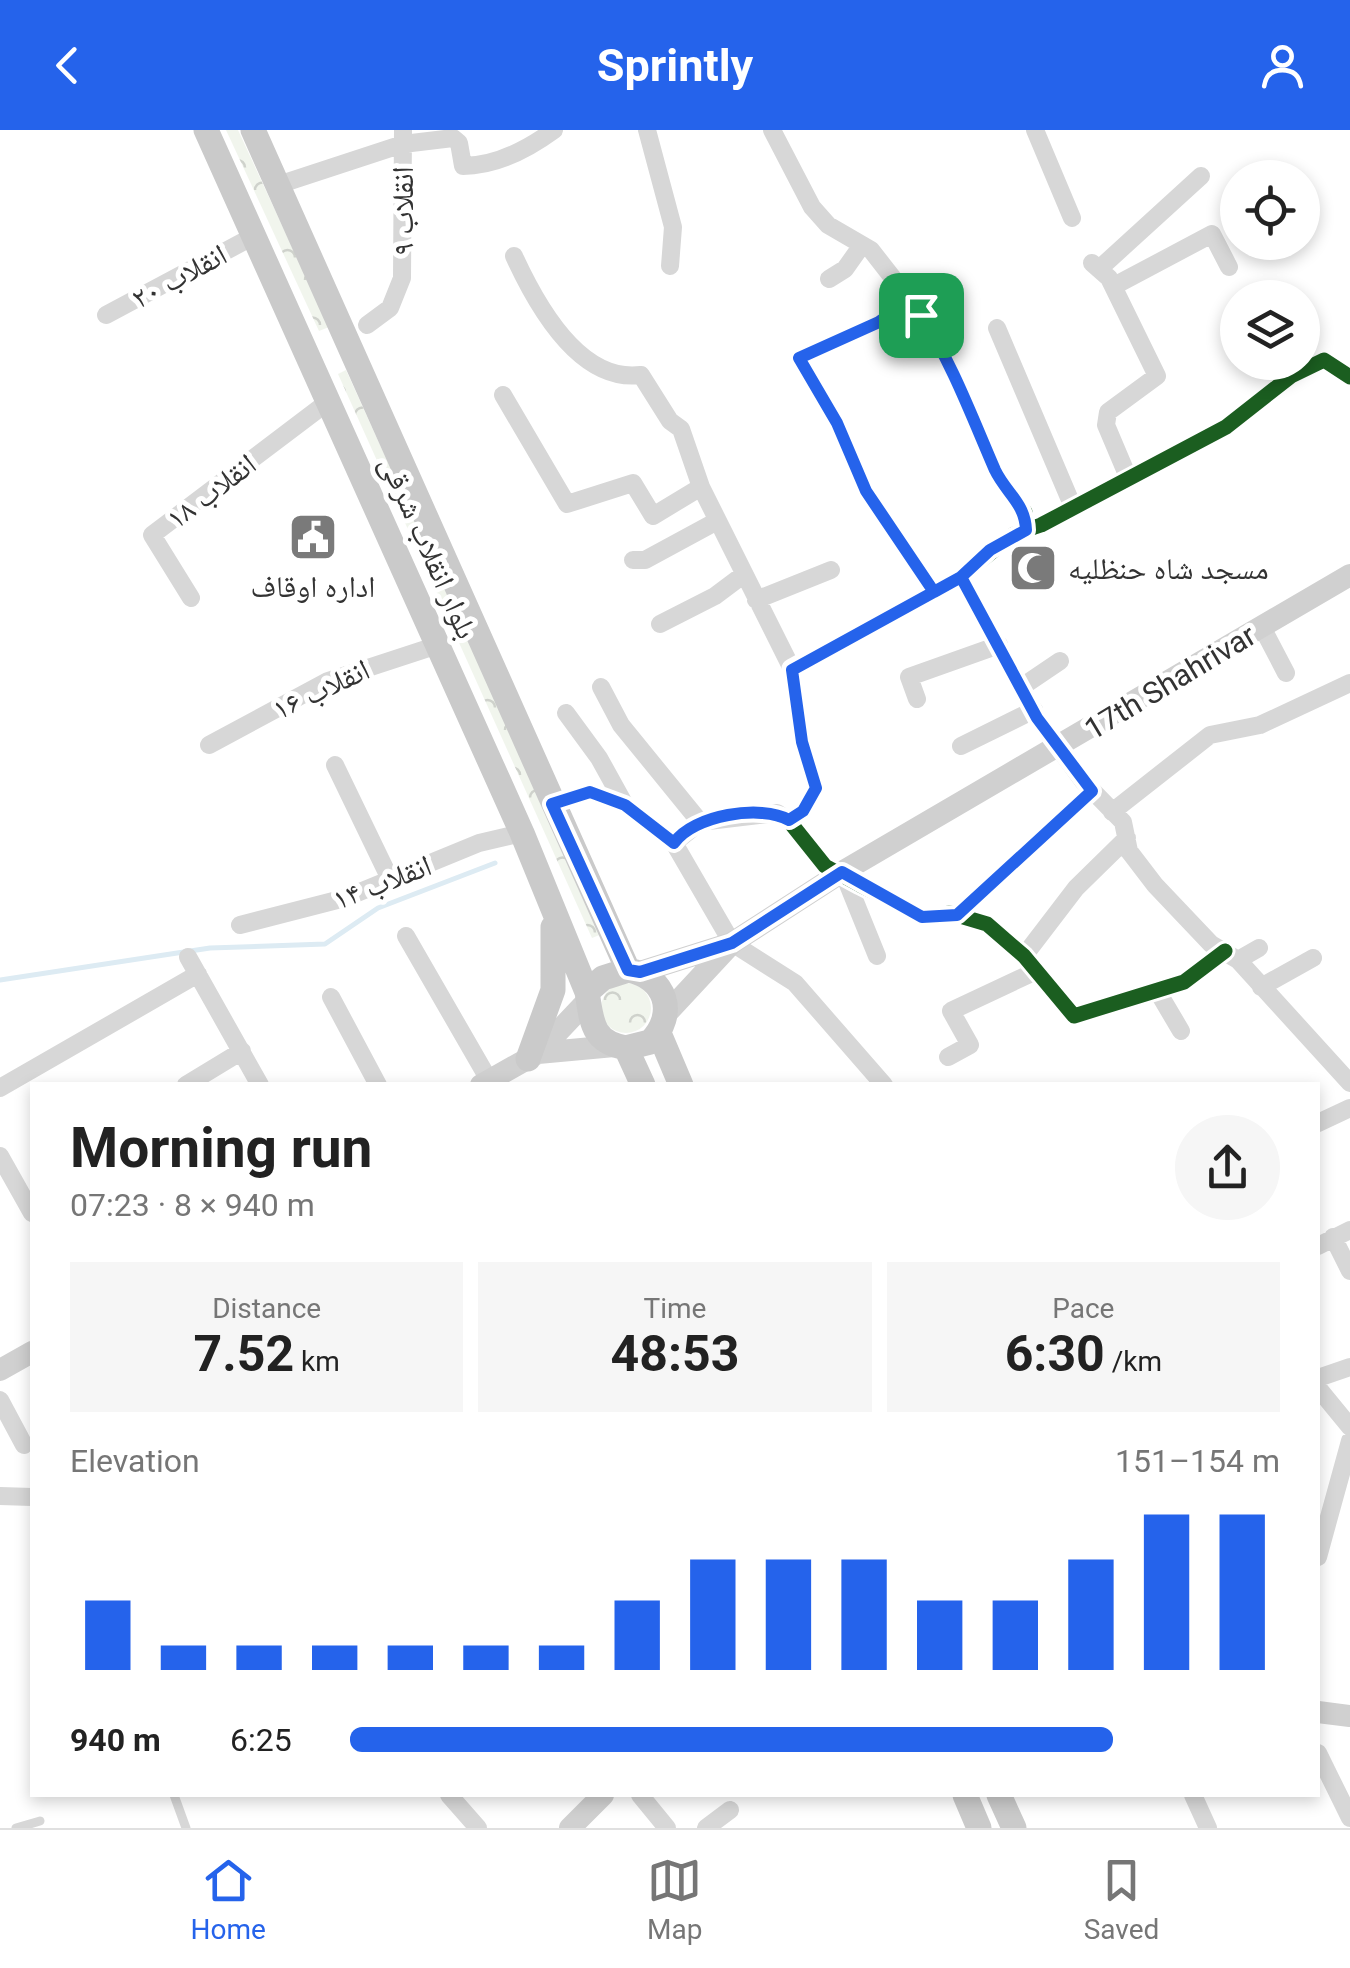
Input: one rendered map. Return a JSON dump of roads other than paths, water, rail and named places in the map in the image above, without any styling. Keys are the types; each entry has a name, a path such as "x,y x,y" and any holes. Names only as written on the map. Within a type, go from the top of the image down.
{"main road":[{"name":"بلوار انقلاب شرقی","path":"206,130 522,833 588,996"},
{"name":"بلوار انقلاب شرقی","path":"253,130 552,804 634,971"},
{"path":"300,336 328,338 339,321"},
{"path":"325,394 338,362 362,371"},
{"name":"17th Shahrivar","path":"732,943 842,872 1350,575"},
{"path":"532,1056 554,990 552,912"},
{"path":"485,1082 532,1056 603,978 732,943"},
{"path":"532,1056 650,1042 732,943"},
{"path":"634,971 660,988 662,1023 681,1082"},
{"path":"588,996 591,1025 620,1047 641,1082"},
{"path":"0,1370 30,1353"},
{"path":"1320,1712 1350,1716"},
{"path":"570,1828 600,1797"},
{"path":"966,1797 979,1828"},
{"path":"1001,1797 1014,1828"}],"street":[{"path":"278,185 403,137 453,138 459,143 463,166 479,166 536,144 554,130"},
{"path":"647,130 673,227 670,266"},
{"path":"772,130 812,206 828,225 862,245 910,300 938,341 997,475 1025,512 1026,530"},
{"path":"1035,130 1072,218"},
{"name":"انقلاب ۹","path":"368,325 390,308 402,278 403,137"},
{"path":"1128,477 1106,425 1108,412 1157,376 1114,286 1096,266 1201,176"},
{"path":"1114,286 1212,234 1229,267"},
{"name":"انقلاب ۲۰","path":"106,315 252,236"},
{"path":"828,279 845,269 862,245"},
{"path":"514,256 532,296 588,361 609,373 641,375 680,430 701,487 792,670 802,742 816,788 803,811 789,820"},
{"path":"910,300 879,322 799,358 837,423 866,491 934,592"},
{"path":"997,328 1073,507"},
{"path":"792,670 961,577 990,550 1226,427 1291,376 1324,360 1350,377"},
{"name":"انقلاب ۱۸","path":"191,598 152,535 325,394"},
{"path":"503,395 567,504 633,484 652,516 701,487"},
{"path":"633,560 644,560 718,521"},
{"path":"756,600 831,570"},
{"path":"660,624 715,596 743,575"},
{"path":"961,577 1034,710 1092,791 1123,822 1129,851 1155,885 1211,944 1231,956 1350,1083"},
{"path":"1262,627 1286,673"},
{"name":"انقلاب ۱۶","path":"208,745 328,681 438,645"},
{"path":"917,699 910,677 1000,645"},
{"path":"1023,686 1060,661"},
{"path":"1112,812 1210,735 1260,725 1350,683"},
{"path":"601,687 621,725 700,822"},
{"path":"962,746 1034,710"},
{"path":"566,713 600,758 625,805"},
{"path":"336,764 390,879"},
{"path":"957,915 1092,791"},
{"path":"552,804 590,792 625,805 674,843 732,943 795,984 881,1082"},
{"path":"674,843 700,822 777,814 789,820 825,866 922,917 957,915 988,924 1024,956 1074,1016 1158,992 1231,956 1259,948"},
{"name":"انقلاب ۱۴","path":"240,925 297,913 479,843 522,833"},
{"path":"1024,956 1076,888 1128,838"},
{"path":"842,872 877,956"},
{"path":"406,936 485,1082"},
{"path":"188,957 258,1082"},
{"path":"1261,987 1314,958"},
{"path":"948,1057 970,1045 950,1011 1036,971"},
{"path":"0,1088 198,974"},
{"path":"1158,992 1181,1031"},
{"path":"331,997 376,1082"},
{"path":"191,1082 242,1051"},
{"path":"1320,1122 1350,1108"},
{"path":"0,1156 30,1209"},
{"path":"1333,1238 1350,1272"},
{"path":"1320,1377 1350,1366"},
{"path":"1320,1390 1350,1428"},
{"path":"0,1400 24,1446"},
{"path":"1320,1550 1350,1441"},
{"path":"0,1496 30,1497"},
{"path":"1320,1757 1350,1818"},
{"path":"451,1797 478,1828"},
{"path":"642,1797 666,1828"},
{"path":"1194,1797 1208,1828"},
{"path":"706,1828 730,1810"}],"lane":[{"path":"175,1797 186,1828"},
{"path":"16,1828 40,1820"}],"waterway":[{"path":"0,980 210,948 325,944 378,908 495,863"}],"place":[{"name":"اداره اوقاف","path":"313,537"},
{"name":"مسجد شاه حنظلیه","path":"1033,568"}]}
